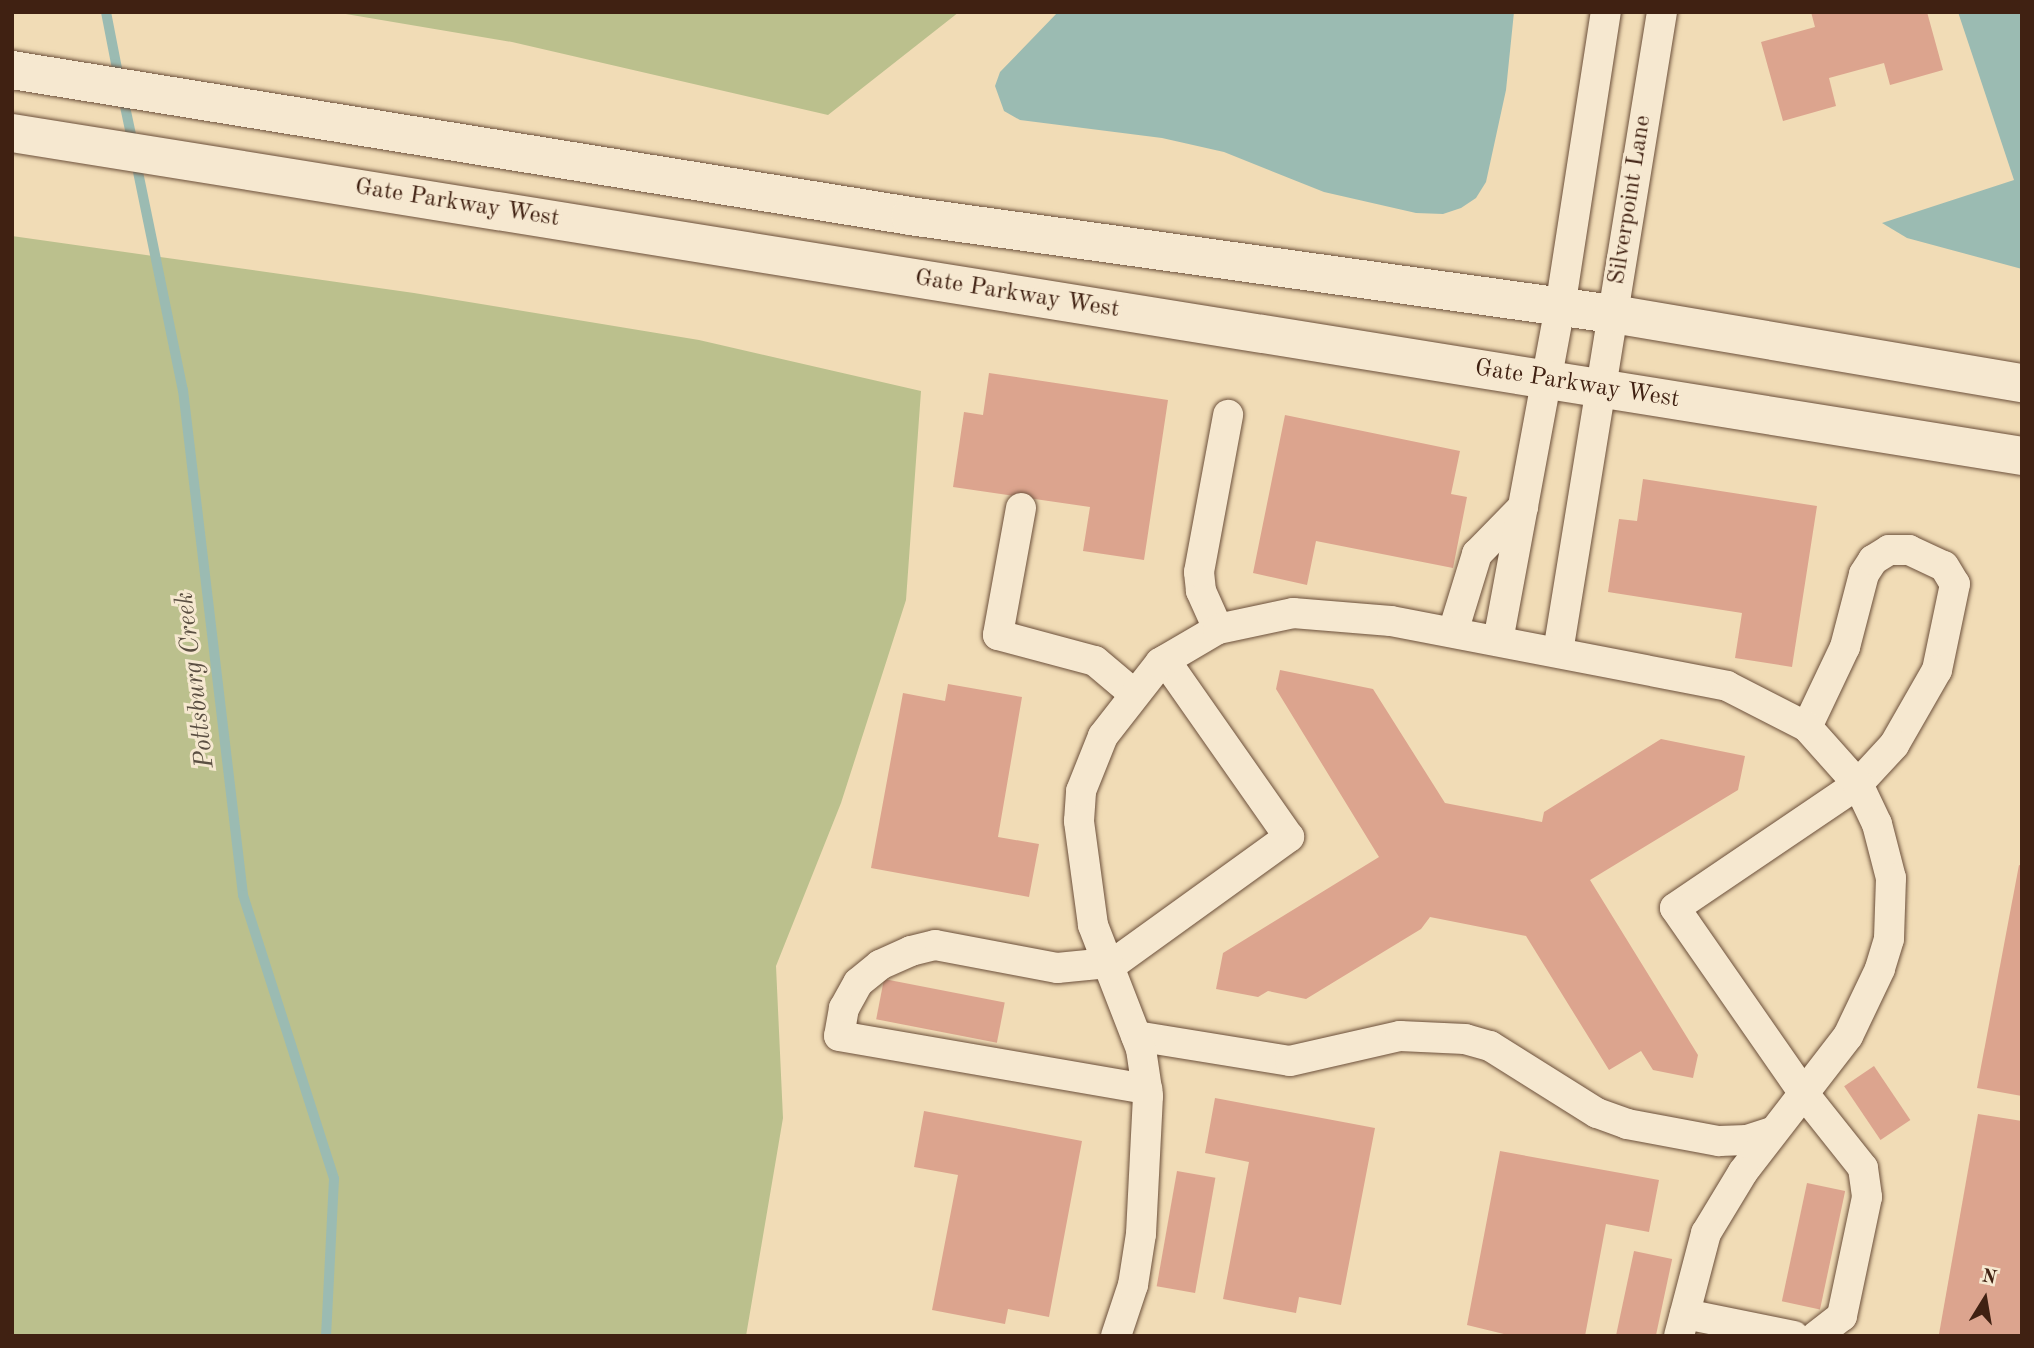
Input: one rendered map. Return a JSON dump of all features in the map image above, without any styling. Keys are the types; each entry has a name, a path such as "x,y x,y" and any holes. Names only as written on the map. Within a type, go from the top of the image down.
{"main road":[{"path":"12,70 910,216 1613,314 2022,383"},
{"name":"Gate Parkway West","path":"12,133 2022,456"}],"street":[{"path":"1498,641 1560,308 1606,12"},
{"name":"Silverpoint Lane","path":"1558,652 1662,12"},
{"path":"1218,629 1201,591 1199,572 1228,415"},
{"path":"1453,632 1477,554 1523,507"},
{"path":"1021,508 998,635 1095,661 1133,693"},
{"path":"1807,727 1844,647 1864,574 1873,560 1889,550 1909,550 1944,566 1955,584 1953,605 1937,670 1894,745 1858,784 1675,908 1805,1095 1863,1168 1867,1197 1842,1315 1816,1336"},
{"path":"1116,1336 1133,1285 1141,1234 1147,1178 1147,1089 1136,1036 1091,913 1079,821 1081,791 1103,736 1133,693 1165,660 1218,629 1293,613 1347,615 1453,632 1727,687 1807,727 1858,784 1886,850 1892,905 1889,939 1876,979 1848,1036 1805,1095 1772,1132 1706,1233 1682,1325 1794,1336"},
{"path":"1147,1089 839,1036 844,1008 858,983 880,965 935,945 1057,968 1109,964 1289,837 1165,660"},
{"path":"1136,1036 1290,1061 1400,1036 1465,1039 1490,1046 1597,1113 1627,1124 1719,1141 1747,1140 1772,1132"}],"green space":[{"path":"334,12 959,12 828,115 512,42"},
{"path":"12,236 414,293 699,340 921,391 906,600 841,803 776,966 783,1118 746,1336 12,1336"}],"water":[{"path":"1058,12 1514,12 1506,90 1486,182 1476,198 1461,208 1443,214 1416,213 1324,192 1224,152 1162,138 1020,120 1004,111 995,86 1000,72"},
{"path":"1958,12 2022,12 2022,269 1907,238 1882,223 2014,180"}],"building":[{"path":"1811,12 1927,12 1943,70 1890,85 1884,63 1829,78 1836,106 1783,121 1761,42 1815,27"},
{"path":"989,373 1168,400 1144,560 1083,551 1090,507 953,487 964,412 983,415"},
{"path":"1285,415 1460,451 1451,494 1467,497 1453,568 1316,541 1307,585 1253,573"},
{"path":"1643,479 1817,506 1792,667 1735,658 1742,613 1608,592 1619,519 1637,521"},
{"path":"1280,670 1373,689 1445,803 1542,822 1544,812 1661,739 1745,756 1738,790 1590,880 1698,1055 1693,1078 1653,1070 1641,1051 1609,1070 1526,936 1430,917 1421,929 1306,999 1268,991 1258,997 1216,989 1223,953 1379,857 1276,689"},
{"path":"948,684 1022,697 998,837 1039,844 1029,897 871,868 903,693 945,701"},
{"path":"2019,865 2022,866 2022,1096 1977,1088"},
{"path":"884,979 1005,1002 997,1043 876,1019"},
{"path":"1874,1066 1910,1120 1881,1140 1844,1086"},
{"path":"1215,1098 1375,1128 1341,1305 1299,1297 1296,1313 1223,1299 1249,1162 1205,1153"},
{"path":"924,1111 1082,1141 1049,1317 1008,1309 1005,1324 932,1310 958,1175 914,1167"},
{"path":"1978,1114 2022,1121 2022,1336 1939,1334"},
{"path":"1500,1151 1659,1180 1649,1232 1606,1224 1585,1336 1512,1336 1467,1325"},
{"path":"1177,1171 1215,1178 1195,1293 1157,1286"},
{"path":"1807,1183 1845,1191 1820,1309 1782,1301"},
{"path":"1634,1251 1672,1259 1656,1336 1616,1336"}],"waterway":[{"name":"Pottsburg Creek","path":"106,12 119,79"},
{"name":"Pottsburg Creek","path":"123,97 133,144"},
{"name":"Pottsburg Creek","path":"136,162 183,390 243,895 334,1179 326,1336"}]}
